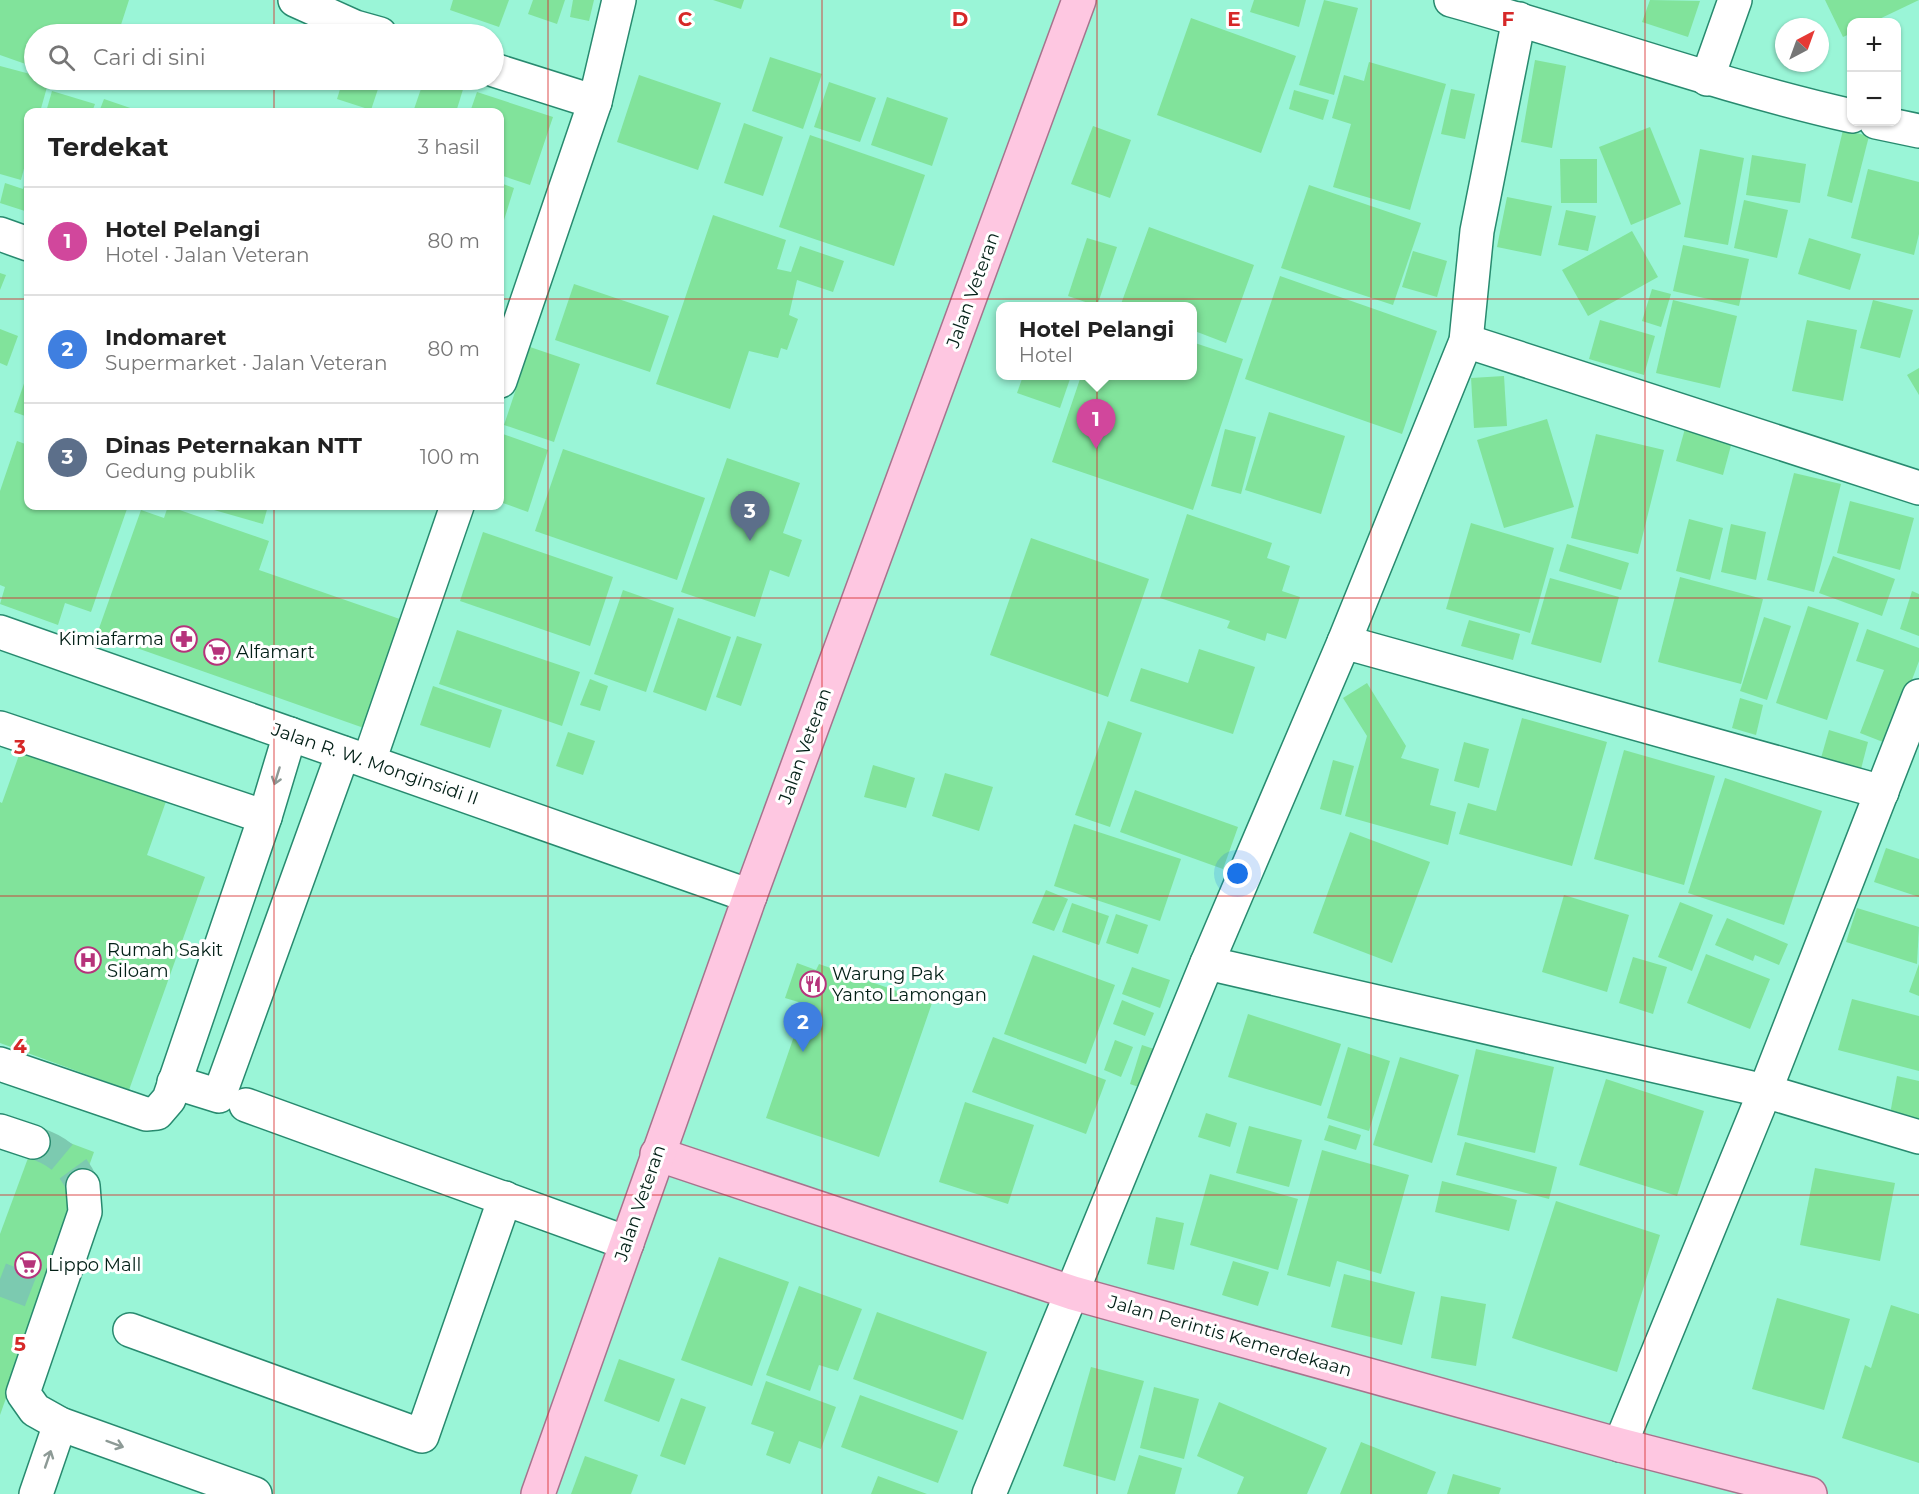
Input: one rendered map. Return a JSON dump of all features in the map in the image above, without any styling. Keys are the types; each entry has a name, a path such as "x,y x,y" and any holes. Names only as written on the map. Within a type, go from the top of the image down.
{"main road":[{"name":"Jalan Veteran","path":"538,1494 750,896 1079,0"},
{"name":"Jalan Perintis Kemerdekaan","path":"657,1154 1073,1293 1620,1445 1810,1494"}],"street":[{"path":"295,0 348,24"},
{"path":"504,369 595,102 619,0"},
{"path":"1451,0 1520,19 1707,79 1847,115"},
{"path":"1707,79 1735,0"},
{"path":"989,1494 1207,963 1344,642 1466,341 1477,231 1520,19"},
{"path":"504,73 595,102"},
{"path":"1895,126 1919,131"},
{"path":"0,234 24,243"},
{"path":"1466,341 1919,488"},
{"path":"174,1082 219,1096 455,510"},
{"name":"Jalan R. W. Monginsidi II","path":"0,632 750,896"},
{"path":"1344,642 1882,792"},
{"path":"1620,1445 1765,1091 1919,696"},
{"path":"0,728 265,817"},
{"path":"0,1064 146,1114 157,1113 169,1099 265,817 290,734"},
{"path":"1207,963 1765,1091 1919,1137"},
{"path":"246,1105 627,1244"},
{"path":"0,1131 33,1142"},
{"path":"83,1186 85,1212 49,1298 23,1393 35,1410 60,1424 255,1494"},
{"path":"130,1330 422,1436 505,1198"},
{"path":"36,1494 60,1424"}],"building":[{"path":"0,0 129,0 121,24 24,24 24,63 0,55"},
{"path":"453,0 509,0 500,24 490,24 450,10"},
{"path":"533,0 565,0 557,24 528,14"},
{"path":"573,0 594,0 589,21 570,17"},
{"path":"713,0 744,0 741,9"},
{"path":"1254,0 1306,0 1299,27 1250,12"},
{"path":"1324,0 1358,8 1334,95 1299,85"},
{"path":"1650,0 1700,1 1688,37 1642,22"},
{"path":"1825,0 1919,0 1881,18 1847,18 1847,35 1843,37"},
{"path":"1191,18 1296,56 1261,153 1157,115"},
{"path":"770,57 822,74 803,129 752,111"},
{"path":"1535,60 1566,66 1552,148 1521,142"},
{"path":"1369,62 1446,84 1410,210 1333,187 1351,124 1332,118 1344,75 1364,81"},
{"path":"0,66 24,72 24,90 46,90 41,108 24,108 24,168 21,180 0,174"},
{"path":"639,75 721,103 698,170 617,142"},
{"path":"829,82 876,98 860,142 814,127"},
{"path":"1451,89 1475,94 1465,139 1441,134"},
{"path":"340,90 378,90 372,108 337,99"},
{"path":"421,90 463,90 457,108 414,108"},
{"path":"1294,90 1329,100 1323,120 1289,109"},
{"path":"52,91 95,104 94,108 47,108"},
{"path":"477,92 553,117 530,185 504,176 504,108 471,108"},
{"path":"887,97 948,118 932,166 871,145"},
{"path":"104,99 130,108 101,108"},
{"path":"744,123 783,137 763,196 724,183"},
{"path":"1093,126 1131,140 1110,198 1071,184"},
{"path":"1650,127 1681,204 1631,225 1599,147"},
{"path":"1843,130 1869,136 1852,203 1827,196"},
{"path":"810,135 925,175 894,266 779,227"},
{"path":"1700,149 1744,158 1728,245 1684,237"},
{"path":"1752,155 1806,164 1800,203 1746,195"},
{"path":"1560,159 1597,159 1597,203 1561,203"},
{"path":"1868,169 1919,182 1919,234 1914,255 1851,238"},
{"path":"5,183 23,189 24,186 24,211 0,203"},
{"path":"504,184 514,188 504,220"},
{"path":"1309,185 1421,223 1393,305 1281,268"},
{"path":"1507,197 1552,206 1541,256 1497,247"},
{"path":"1744,200 1788,210 1777,258 1734,248"},
{"path":"1566,210 1596,216 1588,251 1558,245"},
{"path":"713,215 786,240 777,269 791,272 800,246 844,261 833,292 797,280 789,315 798,319 787,350 781,348 778,358 749,351 730,409 656,384"},
{"path":"1149,227 1254,265 1226,343 1197,332 1197,302 1122,302"},
{"path":"1632,231 1658,277 1588,316 1562,270"},
{"path":"1087,238 1117,247 1098,302 1085,302 1068,296"},
{"path":"1809,238 1861,254 1850,290 1798,274"},
{"path":"1683,245 1749,259 1739,306 1673,291"},
{"path":"1413,251 1447,261 1437,297 1402,287"},
{"path":"0,273 6,275 0,290"},
{"path":"1280,276 1437,331 1402,434 1245,379"},
{"path":"574,284 669,316 650,372 555,340"},
{"path":"1652,289 1671,294 1661,327 1642,321"},
{"path":"1673,300 1737,316 1720,388 1656,373"},
{"path":"1873,300 1913,310 1900,358 1860,348"},
{"path":"1600,320 1655,336 1644,375 1589,359"},
{"path":"1807,320 1857,330 1843,401 1792,391"},
{"path":"0,329 18,336 7,366 0,363"},
{"path":"1197,344 1243,359 1193,510 1052,462 1080,380 1197,380"},
{"path":"530,347 580,364 554,442 504,425"},
{"path":"1919,368 1919,395 1907,375"},
{"path":"1504,376 1507,426 1474,428 1471,378"},
{"path":"1022,380 1070,380 1060,408 1017,393"},
{"path":"24,384 24,416 14,412"},
{"path":"1269,412 1345,436 1321,514 1245,490"},
{"path":"1547,419 1574,507 1504,528 1477,440"},
{"path":"1686,425 1733,438 1723,475 1676,461"},
{"path":"1225,429 1256,437 1241,494 1211,486"},
{"path":"504,434 548,450 528,512 504,503"},
{"path":"1596,434 1664,450 1638,554 1571,538"},
{"path":"17,441 24,444 24,510 127,510 91,612 65,603 58,625 0,604 5,587 0,585 0,491"},
{"path":"563,449 705,498 677,580 535,531"},
{"path":"727,458 800,483 783,533 802,540 789,577 770,570 755,617 681,592"},
{"path":"1794,473 1841,484 1814,592 1767,580"},
{"path":"1850,501 1914,518 1900,570 1837,553"},
{"path":"141,510 164,518 167,510 180,510 269,541 259,570 417,625 378,733 97,634"},
{"path":"214,510 267,510 263,524"},
{"path":"1187,514 1272,543 1267,558 1290,566 1282,591 1300,597 1286,639 1267,633 1265,641 1227,628 1230,621 1160,598"},
{"path":"1689,519 1723,528 1710,580 1676,571"},
{"path":"1471,523 1554,548 1530,633 1446,609"},
{"path":"1731,524 1766,532 1756,580 1721,572"},
{"path":"483,532 613,577 590,646 460,601"},
{"path":"1031,538 1149,579 1108,697 990,655"},
{"path":"1567,544 1629,563 1621,590 1559,571"},
{"path":"1833,556 1895,579 1882,616 1819,593"},
{"path":"1680,577 1763,599 1741,684 1658,662"},
{"path":"1550,578 1619,597 1601,663 1531,644"},
{"path":"623,590 674,608 646,692 594,674"},
{"path":"1912,591 1919,594 1919,636 1900,629"},
{"path":"1808,606 1859,623 1827,720 1776,703"},
{"path":"1764,617 1791,626 1767,700 1740,691"},
{"path":"678,618 731,637 706,711 653,692"},
{"path":"1469,620 1520,634 1513,660 1461,646"},
{"path":"1867,629 1919,648 1919,661 1888,744 1860,733 1884,670 1856,661"},
{"path":"457,630 580,672 562,726 439,684"},
{"path":"737,636 762,644 741,706 716,697"},
{"path":"1199,649 1255,667 1233,734 1130,701 1141,668 1188,683"},
{"path":"590,679 608,686 600,711 580,705"},
{"path":"1367,683 1406,746 1401,758 1439,769 1430,805 1456,812 1448,845 1345,816 1367,736 1343,698"},
{"path":"433,686 502,710 490,748 420,725"},
{"path":"1740,698 1763,705 1756,735 1732,728"},
{"path":"1522,718 1607,742 1572,866 1459,834 1468,803 1496,811"},
{"path":"1108,721 1142,733 1110,827 1075,815"},
{"path":"1829,730 1868,742 1861,769 1821,758"},
{"path":"568,732 595,741 583,775 556,766"},
{"name":"Rumah Sakit Siloam","path":"24,741 169,793 147,855 205,877 129,1090 0,1043 0,802 2,803"},
{"path":"1464,742 1489,749 1479,788 1454,781"},
{"path":"1624,750 1715,776 1684,885 1594,859"},
{"path":"1333,760 1354,766 1341,815 1320,809"},
{"path":"873,765 915,778 906,808 864,797"},
{"path":"945,773 993,787 979,831 932,816"},
{"path":"1725,778 1822,811 1784,925 1688,893"},
{"path":"1135,790 1238,827 1223,869 1120,832"},
{"path":"1074,824 1181,859 1160,921 1054,886"},
{"path":"1350,832 1430,862 1392,963 1313,933"},
{"path":"1886,848 1919,859 1919,897 1874,882"},
{"path":"1046,890 1068,899 1054,931 1032,923"},
{"path":"1564,895 1629,915 1607,992 1542,972"},
{"path":"1680,902 1713,915 1692,971 1658,957"},
{"path":"1072,903 1109,916 1099,945 1062,932"},
{"path":"1857,908 1919,927 1917,964 1846,942"},
{"path":"1116,914 1148,925 1138,954 1106,943"},
{"path":"1727,918 1788,944 1779,965 1755,955 1753,961 1715,945"},
{"path":"1706,954 1770,979 1750,1029 1687,1003"},
{"path":"1033,955 1115,985 1086,1064 1004,1034"},
{"path":"1633,957 1667,967 1653,1014 1619,1003"},
{"path":"797,963 816,970 819,964 932,1003 879,1157 766,1118 805,1004 785,998"},
{"path":"1919,964 1919,996 1909,992"},
{"path":"1132,967 1170,980 1160,1008 1122,994"},
{"path":"1852,999 1919,1016 1919,1071 1838,1050"},
{"path":"1122,1000 1154,1013 1145,1036 1113,1024"},
{"path":"1248,1014 1341,1044 1321,1106 1228,1077"},
{"path":"993,1037 1106,1080 1086,1134 972,1092"},
{"path":"1115,1040 1133,1047 1121,1077 1104,1070"},
{"path":"1142,1045 1166,1053 1153,1092 1130,1084"},
{"path":"1348,1047 1390,1061 1369,1131 1327,1118"},
{"path":"1476,1049 1554,1067 1535,1153 1457,1135"},
{"path":"1400,1057 1459,1075 1432,1163 1373,1145"},
{"path":"1897,1076 1919,1081 1919,1119 1890,1114"},
{"path":"1606,1079 1704,1111 1677,1196 1579,1165"},
{"path":"965,1102 1034,1125 1008,1204 939,1182"},
{"path":"1206,1113 1237,1123 1230,1147 1198,1137"},
{"path":"1329,1125 1361,1135 1356,1150 1324,1140"},
{"path":"1249,1126 1302,1140 1289,1187 1236,1173"},
{"name":"Lippo Mall","path":"38,1131 94,1152 0,1415 0,1234"},
{"path":"1465,1142 1557,1167 1549,1199 1456,1175"},
{"path":"1322,1150 1409,1175 1381,1274 1337,1261 1330,1287 1287,1275"},
{"path":"1815,1168 1895,1183 1880,1261 1800,1245"},
{"path":"1210,1174 1298,1199 1278,1270 1190,1245"},
{"path":"1442,1181 1517,1200 1509,1231 1435,1212"},
{"path":"1556,1201 1660,1235 1617,1372 1512,1338"},
{"path":"1156,1217 1184,1223 1174,1270 1147,1264"},
{"path":"719,1257 789,1282 752,1386 681,1360"},
{"path":"1233,1261 1269,1272 1258,1306 1222,1295"},
{"path":"1344,1274 1415,1292 1402,1345 1331,1327"},
{"path":"799,1286 862,1309 838,1371 819,1365 810,1391 766,1375"},
{"path":"1441,1296 1486,1304 1476,1366 1431,1358"},
{"path":"1777,1298 1850,1319 1824,1410 1752,1389"},
{"path":"1891,1305 1919,1314 1919,1463 1842,1438 1865,1365 1871,1368"},
{"path":"877,1312 987,1352 963,1420 853,1379"},
{"path":"619,1359 675,1379 659,1422 604,1401"},
{"path":"1091,1367 1144,1381 1115,1481 1063,1466"},
{"path":"766,1381 836,1407 821,1449 799,1441 790,1464 766,1455 774,1432 751,1424"},
{"path":"1154,1387 1199,1399 1184,1459 1140,1448"},
{"path":"860,1395 958,1431 938,1483 841,1447"},
{"path":"681,1398 706,1407 685,1465 660,1456"},
{"path":"1219,1402 1327,1448 1307,1494 1237,1494 1244,1477 1197,1456"},
{"path":"1361,1442 1436,1472 1427,1494 1340,1494"},
{"path":"1139,1455 1182,1468 1175,1494 1127,1494"},
{"path":"585,1456 638,1475 631,1494 571,1494"},
{"path":"1453,1474 1501,1488 1499,1494 1447,1494"},
{"path":"878,1476 927,1494 871,1494"}],"tunnel":[{"path":"33,1142 57,1153 69,1163 83,1186"},
{"path":"0,1279 44,1296"}],"place":[{"name":"Hotel Pelangi","path":"1096,449"},
{"name":"Dinas Peternakan NTT","path":"750,541"},
{"name":"Kimiafarma","path":"184,639"},
{"name":"Alfamart","path":"217,652"},
{"name":"Rumah Sakit Siloam","path":"88,960"},
{"name":"Warung Pak Yanto Lamongan","path":"813,984"},
{"name":"Indomaret","path":"803,1052"},
{"name":"Lippo Mall","path":"28,1265"}]}
